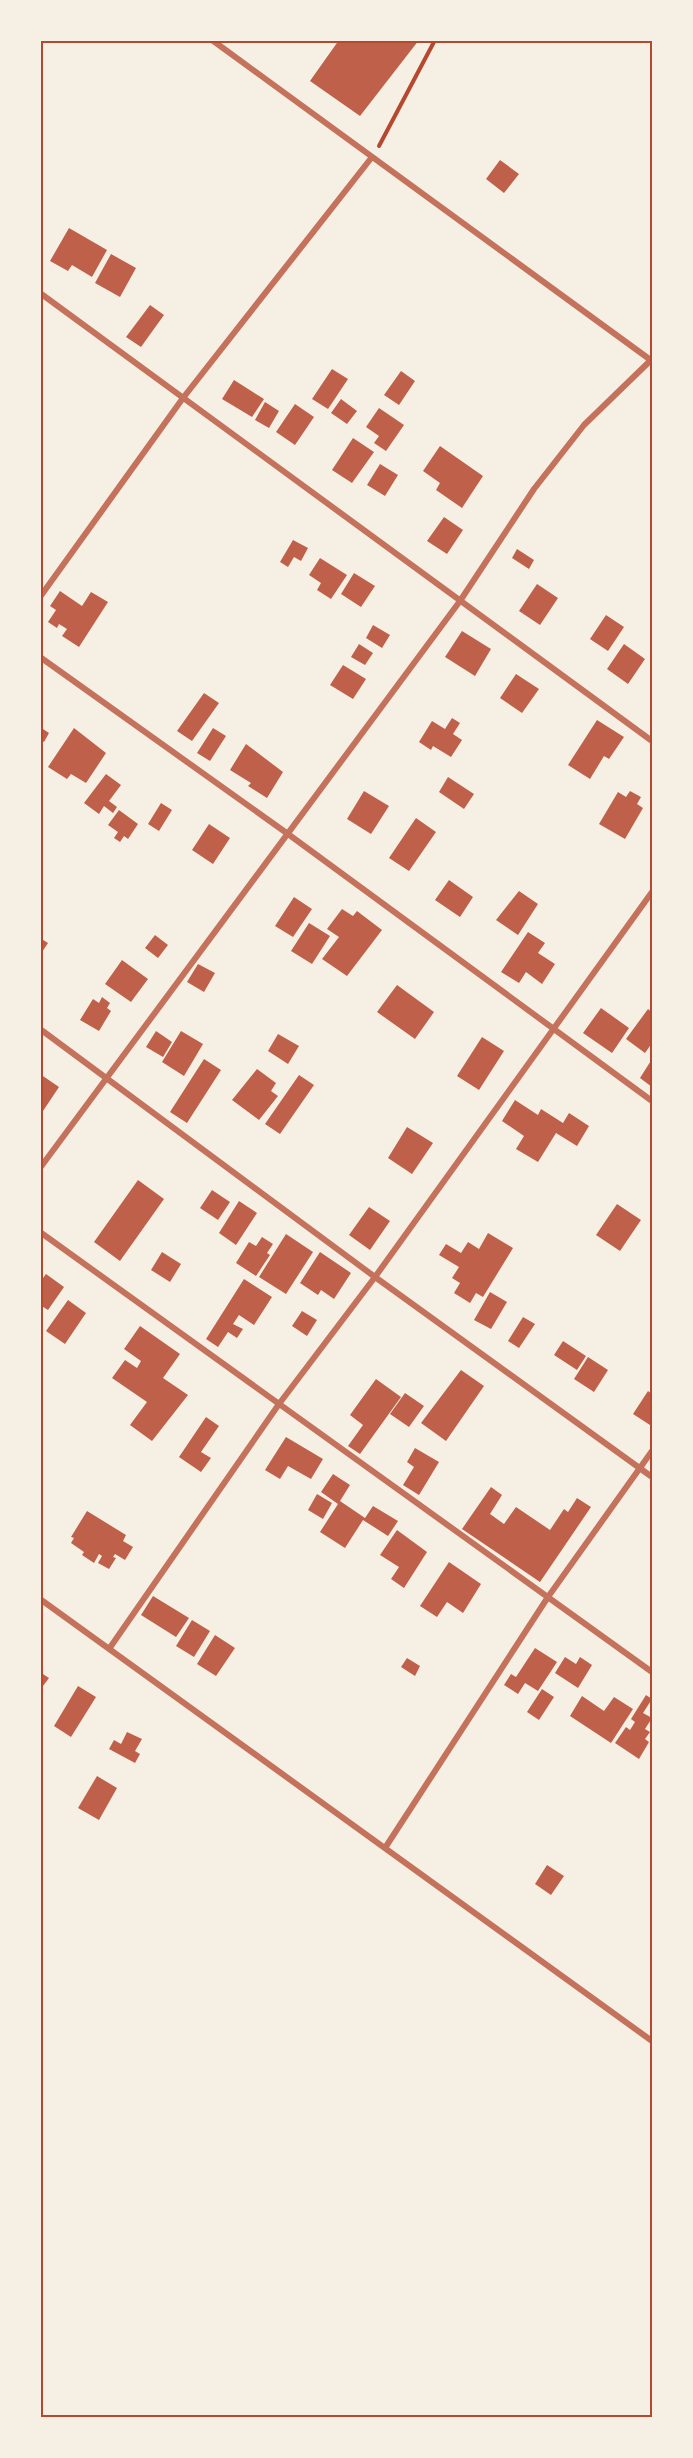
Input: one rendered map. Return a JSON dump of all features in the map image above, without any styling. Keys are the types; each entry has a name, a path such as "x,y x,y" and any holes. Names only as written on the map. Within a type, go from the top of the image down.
{"street":[{"path":"40,1168 460,601 534,489 585,425 652,360 212,40"},
{"path":"40,597 183,398 372,157"},
{"path":"40,293 652,741"},
{"path":"40,657 288,834 652,1101"},
{"path":"109,1649 279,1404 375,1277 652,892"},
{"path":"40,1029 375,1277 652,1477"},
{"path":"40,1232 652,1672"},
{"path":"386,1848 548,1597 652,1451"},
{"path":"40,1599 651,2038"}],"path":[{"path":"372,157 435,40"}],"building":[{"path":"339,40 419,40 360,116 310,81"},
{"path":"500,160 519,174 504,193 486,179"},
{"path":"69,228 107,250 92,277 72,265 68,271 50,261"},
{"path":"111,254 136,268 120,297 95,283"},
{"path":"150,305 164,315 141,347 126,337"},
{"path":"332,369 348,379 328,409 312,399"},
{"path":"401,371 415,381 399,405 384,395"},
{"path":"234,380 264,399 252,417 222,399"},
{"path":"341,399 357,411 347,424 331,413"},
{"path":"265,402 279,411 269,428 255,420"},
{"path":"295,404 314,417 295,445 276,432"},
{"path":"379,408 404,425 386,451 374,443 379,436 366,427"},
{"path":"353,438 374,452 352,483 332,470"},
{"path":"440,446 483,476 462,508 436,490 440,483 423,471"},
{"path":"380,464 398,475 385,496 367,485"},
{"path":"444,517 463,530 447,554 427,541"},
{"path":"293,540 308,548 301,561 294,557 288,567 280,562"},
{"path":"517,549 534,560 529,569 512,558"},
{"path":"320,558 347,575 331,599 317,590 321,583 309,575"},
{"path":"354,573 375,586 361,607 341,594"},
{"path":"537,584 558,598 540,625 519,611"},
{"path":"60,591 82,606 91,592 108,602 79,647 62,636 67,629 59,624 57,628 48,622 56,610 50,606"},
{"path":"606,615 624,627 608,651 590,639"},
{"path":"373,625 390,635 382,648 366,638"},
{"path":"462,631 491,649 475,676 445,657"},
{"path":"359,644 373,653 365,665 351,657"},
{"path":"624,644 645,659 628,684 607,669"},
{"path":"343,665 366,679 353,699 330,685"},
{"path":"516,674 539,689 522,713 500,698"},
{"path":"204,693 219,703 192,741 177,731"},
{"path":"452,718 460,723 453,734 462,740 451,757 433,746 431,750 419,742 432,721 445,729"},
{"path":"597,720 624,737 609,759 604,756 590,779 568,765"},
{"path":"40,727 49,733 44,742 40,740"},
{"path":"74,728 106,753 86,783 71,774 67,779 48,767"},
{"path":"213,728 226,736 210,761 197,753"},
{"path":"246,744 283,772 267,798 248,786 251,783 230,770"},
{"path":"106,774 121,785 109,801 117,807 113,813 104,806 99,814 84,803"},
{"path":"448,777 474,794 464,809 439,792"},
{"path":"364,791 389,806 371,834 347,819"},
{"path":"630,791 641,797 637,804 643,808 625,839 599,824 618,792 626,797"},
{"path":"161,803 172,810 159,831 148,824"},
{"path":"119,810 138,824 128,839 124,836 120,842 114,838 118,832 108,825"},
{"path":"416,818 436,832 409,871 389,858"},
{"path":"209,824 230,838 213,864 192,850"},
{"path":"449,880 473,897 460,917 435,900"},
{"path":"519,891 538,904 518,935 496,920"},
{"path":"294,897 312,909 293,937 275,926"},
{"path":"342,909 353,916 357,911 382,930 347,976 322,959 339,937 327,929"},
{"path":"309,923 330,936 312,964 291,951"},
{"path":"528,932 545,943 538,953 555,964 542,984 526,972 519,983 501,972"},
{"path":"155,935 168,945 158,958 145,948"},
{"path":"40,938 48,943 40,955"},
{"path":"122,960 148,979 131,1002 105,984"},
{"path":"198,964 215,973 204,992 187,982"},
{"path":"397,985 434,1012 415,1039 377,1012"},
{"path":"102,997 110,1003 107,1008 111,1011 99,1031 80,1020 93,999 99,1003"},
{"path":"601,1008 629,1028 612,1053 583,1033"},
{"path":"648,1009 652,1012 652,1043 645,1053 626,1039"},
{"path":"156,1031 172,1042 163,1057 146,1047"},
{"path":"181,1031 203,1044 184,1076 162,1062"},
{"path":"278,1034 299,1046 288,1064 268,1051"},
{"path":"482,1037 504,1051 479,1090 457,1076"},
{"path":"204,1059 221,1070 187,1123 170,1112"},
{"path":"652,1059 652,1087 640,1078"},
{"path":"257,1069 276,1083 271,1091 278,1096 259,1120 232,1100"},
{"path":"40,1074 59,1087 43,1111 40,1109"},
{"path":"299,1075 314,1085 280,1134 265,1124"},
{"path":"515,1100 538,1115 541,1109 563,1123 569,1113 589,1126 577,1146 556,1133 538,1162 516,1149 524,1136 502,1121"},
{"path":"407,1127 433,1143 412,1174 388,1158"},
{"path":"138,1180 164,1199 120,1261 94,1242"},
{"path":"212,1190 230,1202 218,1220 200,1208"},
{"path":"239,1201 257,1213 236,1245 219,1233"},
{"path":"617,1204 641,1220 620,1251 596,1235"},
{"path":"369,1207 390,1221 370,1250 349,1235"},
{"path":"488,1233 513,1248 483,1297 476,1293 470,1303 454,1293 460,1283 452,1278 459,1267 439,1255 446,1244 461,1253 468,1242 479,1249"},
{"path":"286,1234 313,1252 286,1294 259,1277"},
{"path":"262,1237 273,1244 267,1253 270,1255 256,1276 236,1263 249,1242 256,1246"},
{"path":"162,1252 181,1264 170,1282 151,1270"},
{"path":"320,1252 351,1273 334,1299 321,1290 318,1295 300,1283"},
{"path":"46,1274 64,1287 48,1310 40,1305 40,1277 43,1278"},
{"path":"244,1279 272,1297 254,1325 239,1315 233,1324 243,1329 237,1338 228,1332 218,1347 206,1339"},
{"path":"490,1292 507,1302 491,1329 474,1320"},
{"path":"68,1300 86,1313 65,1344 46,1331"},
{"path":"302,1311 317,1320 307,1336 292,1326"},
{"path":"523,1317 535,1324 519,1348 508,1341"},
{"path":"140,1326 180,1354 163,1378 188,1395 152,1441 130,1425 147,1402 112,1378 125,1360 137,1368 141,1361 124,1349"},
{"path":"563,1341 586,1356 577,1370 554,1355"},
{"path":"588,1357 608,1370 594,1392 574,1379"},
{"path":"461,1370 484,1386 446,1441 421,1423"},
{"path":"376,1379 401,1397 360,1454 348,1446 363,1425 350,1415"},
{"path":"648,1391 652,1394 650,1425 633,1414"},
{"path":"405,1393 424,1406 409,1427 390,1414"},
{"path":"206,1417 219,1426 201,1452 211,1458 201,1472 179,1457"},
{"path":"286,1437 323,1459 311,1479 288,1466 280,1479 265,1470"},
{"path":"415,1448 439,1462 419,1495 403,1485 414,1467 407,1462"},
{"path":"333,1474 350,1485 340,1501 365,1518 373,1506 398,1521 388,1536 363,1520 345,1548 320,1532 338,1504 321,1492"},
{"path":"491,1487 502,1495 490,1514 504,1524 516,1507 550,1530 564,1509 568,1512 577,1498 591,1507 540,1582 462,1529"},
{"path":"317,1494 332,1503 323,1519 308,1510"},
{"path":"87,1511 126,1535 123,1541 133,1547 125,1560 115,1554 113,1557 116,1558 109,1569 98,1563 102,1556 99,1554 94,1563 82,1555 84,1552 71,1543 74,1538 71,1537"},
{"path":"397,1530 427,1552 404,1588 391,1579 399,1567 380,1555"},
{"path":"449,1562 481,1584 463,1613 447,1602 437,1617 420,1606"},
{"path":"153,1596 189,1618 176,1637 141,1615"},
{"path":"192,1620 210,1631 194,1657 176,1646"},
{"path":"215,1635 235,1648 216,1676 197,1664"},
{"path":"535,1648 557,1662 538,1691 525,1683 518,1694 504,1685 511,1674 516,1677"},
{"path":"565,1657 576,1664 580,1657 592,1665 578,1688 555,1673"},
{"path":"407,1658 420,1666 415,1676 401,1667"},
{"path":"40,1672 49,1678 40,1690"},
{"path":"78,1686 96,1697 71,1737 54,1726"},
{"path":"542,1689 554,1697 539,1720 527,1712"},
{"path":"646,1695 652,1699 643,1713 652,1718 645,1729 650,1732 645,1739 649,1742 639,1759 615,1743 626,1727 630,1730 635,1722 631,1719"},
{"path":"582,1696 604,1711 614,1697 633,1709 611,1743 570,1716"},
{"path":"127,1732 142,1739 135,1751 140,1754 135,1763 109,1749 114,1740 121,1744"},
{"path":"97,1776 117,1788 99,1820 78,1808"},
{"path":"547,1865 564,1876 551,1895 535,1884"}]}
